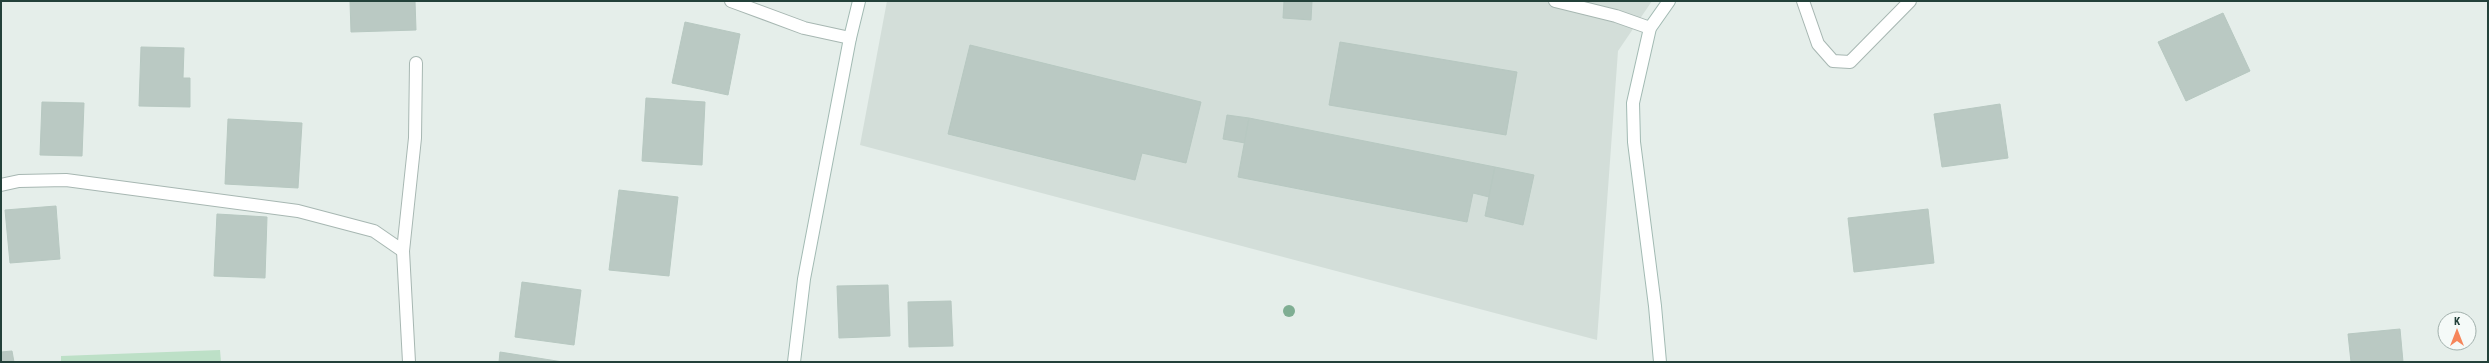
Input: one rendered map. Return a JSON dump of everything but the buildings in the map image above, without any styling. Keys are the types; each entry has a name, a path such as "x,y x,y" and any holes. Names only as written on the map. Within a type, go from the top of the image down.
{"street":[{"path":"731,1 804,28 850,38"},
{"path":"794,362 804,279 850,38 859,1"},
{"path":"1555,1 1616,16 1650,28"},
{"path":"1660,362 1655,306 1634,142 1633,103 1650,28 1669,1"},
{"path":"1803,1 1818,44 1833,61 1850,62 1910,1"},
{"path":"408,362 403,251 415,138 416,63"},
{"path":"1,185 19,181 66,180 298,211 374,231 403,251"}],"shaded area":[{"path":"887,1 1652,1 1618,51 1597,340 860,145"}],"green space":[{"path":"220,350 221,362 61,362 61,356"}]}
